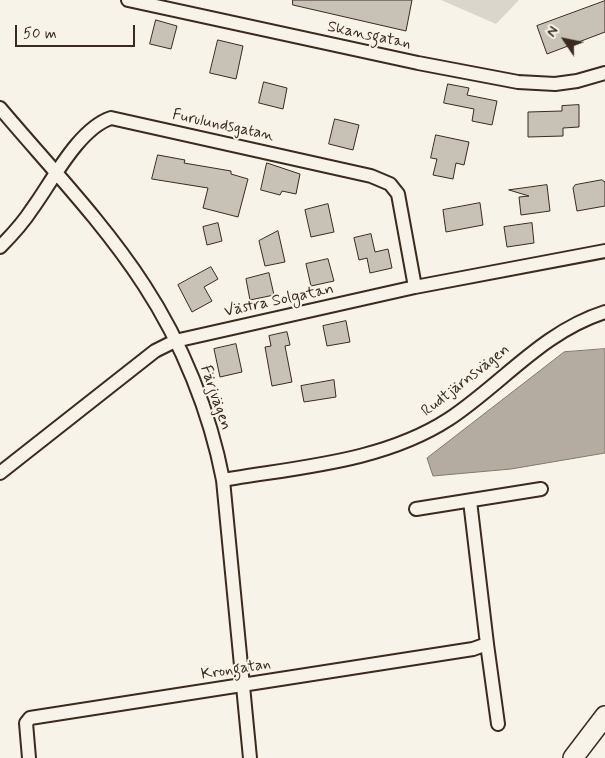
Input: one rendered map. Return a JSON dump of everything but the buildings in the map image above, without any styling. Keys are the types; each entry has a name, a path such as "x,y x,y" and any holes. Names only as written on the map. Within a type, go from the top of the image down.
{"main road":[{"path":"573,758 605,716"}],"street":[{"name":"Skansgatan","path":"128,0 418,63 518,82 555,84 577,81 605,73"},
{"name":"Färjvägen","path":"0,108 125,258 163,316 198,395 218,458 222,480 250,758"},
{"name":"Furulundsgatan","path":"0,247 16,230 56,174 94,128 100,122 111,118 371,176 390,184 398,194 415,287"},
{"name":"Västra Solgatan","path":"0,473 155,350 175,341 415,287 605,251"},
{"name":"Rudtjärnsvägen","path":"222,480 354,457 404,442 426,432 466,406 552,337 605,312"},
{"path":"416,509 540,488"},
{"path":"470,501 498,724"},
{"name":"Krongatan","path":"29,758 26,723 30,718 473,649 487,644"}],"shaded area":[{"path":"441,0 519,0 496,24"},
{"path":"605,349 605,453 511,469 433,476 427,458 564,352"}]}
